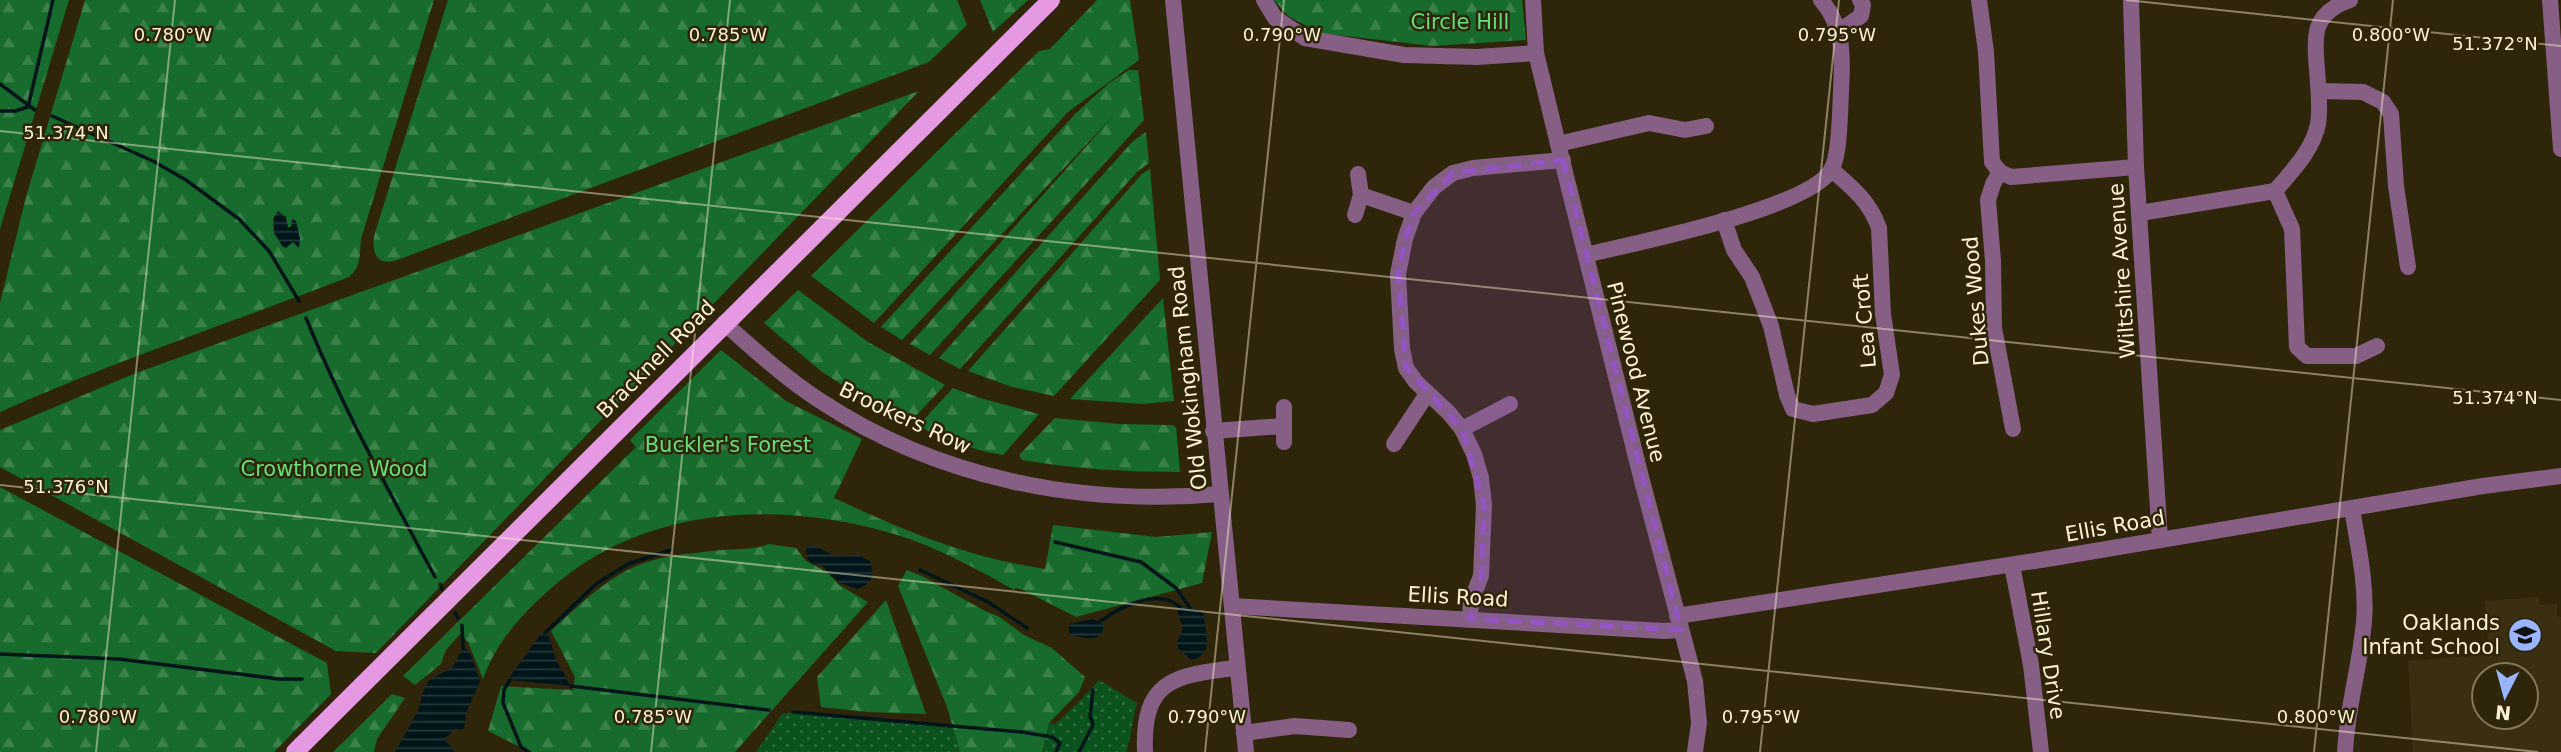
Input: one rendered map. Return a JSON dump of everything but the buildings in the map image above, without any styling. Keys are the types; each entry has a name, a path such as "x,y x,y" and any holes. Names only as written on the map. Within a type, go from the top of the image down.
{"main road":[{"name":"Bracknell Road","path":"295,752 1051,0"}],"street":[{"name":"Old Wokingham Road","path":"1173,0 1246,752"},
{"path":"1264,0 1275,18 1305,38 1404,55 1477,57 1536,53"},
{"name":"Pinewood Avenue","path":"1533,0 1536,53 1695,681 1699,723 1695,752"},
{"path":"1586,255 1690,231 1775,206 1819,182 1832,170 1842,81 1839,31 1830,10 1821,0"},
{"path":"1839,31 1861,16 1863,5 1860,0"},
{"path":"1979,0 1986,52 1992,162 2000,173 2011,177 2136,167"},
{"name":"Wiltshire Avenue","path":"2131,0 2136,167 2160,540"},
{"path":"2140,213 2275,191 2307,153 2318,126 2320,92 2316,39 2319,25 2331,8 2350,0"},
{"path":"2550,0 2560,98 2561,149"},
{"path":"2320,92 2362,92 2383,102 2391,114 2396,186 2408,267"},
{"path":"1470,619 1471,601 1481,576 1484,505 1481,478 1474,454 1462,429 1450,413 1427,394 1406,368 1402,349 1398,274 1405,239 1414,213 1434,187 1453,173 1561,152 1648,122 1685,130 1706,126"},
{"name":"Lea Croft","path":"1724,220 1734,250 1752,277 1771,326 1787,395 1793,409 1813,414 1872,405 1886,393 1892,375 1884,314 1879,228 1875,216 1862,197 1832,170"},
{"name":"Dukes Wood","path":"2000,173 1988,200 1993,261 1994,328 2013,429"},
{"path":"1355,215 1361,195 1358,174"},
{"path":"2275,191 2292,229 2297,347 2307,356 2356,356 2377,346"},
{"path":"1361,195 1414,213"},
{"name":"Brookers Row","path":"724,323 772,366 818,400 846,417 935,459 965,470 1038,487 1099,496 1138,498 1220,494"},
{"path":"1394,444 1427,394"},
{"path":"1462,429 1510,404"},
{"path":"1213,431 1284,434 1284,407"},
{"name":"Ellis Road","path":"1232,606 1470,619 1679,623 2483,486 2561,476"},
{"path":"2345,752 2364,621 2364,580 2352,509"},
{"name":"Hillary Drive","path":"2012,565 2031,665 2041,752"},
{"path":"1145,752 1147,710 1161,689 1178,678 1236,668"},
{"path":"1244,733 1295,726 1349,730"}],"highlighted area":[{"path":"1563,160 1681,630 1470,619 1481,576 1484,505 1462,429 1406,368 1398,274 1405,239 1414,213 1453,173"}],"shaded area":[{"path":"278,211 286,217 288,227 291,227 292,219 296,221 299,248 293,242 286,248 282,246 274,233 273,219"},
{"path":"809,545 836,556 859,555 871,562 872,578 857,589 840,583 821,565 811,563 806,550"},
{"path":"2539,597 2540,605 2557,604 2557,616 2561,617 2561,752 2413,752 2408,661 2489,654 2485,601"},
{"path":"1182,606 1204,613 1206,648 1199,657 1191,660 1178,648 1177,642 1183,629 1177,609"},
{"path":"1093,619 1103,624 1103,631 1097,637 1086,638 1069,634 1069,624"},
{"path":"548,633 556,660 571,686 510,680 541,634"},
{"path":"463,647 470,652 480,681 466,713 464,728 453,729 451,734 443,739 454,752 395,752 418,711 429,680 453,667"}],"green space":[{"path":"0,0 69,0 0,229"},
{"path":"85,0 434,0 361,239 358,264 349,277 130,359 0,412 0,303 26,197"},
{"path":"448,0 957,0 967,25 929,62 397,260 380,260 375,253 374,236"},
{"path":"980,0 1028,0 993,32"},
{"path":"1097,0 1130,0 1139,60 1068,112 874,323 811,276 1039,51 1050,49"},
{"name":"Circle Hill","path":"1274,0 1522,0 1526,40 1432,46 1320,33 1288,16"},
{"path":"1129,70 1138,70 1144,120 930,355 910,344 1116,113 902,340 881,327 1075,114 1109,83"},
{"name":"Crowthorne Wood","path":"919,91 376,653 336,651 0,467 0,430 136,373"},
{"path":"1146,132 1149,163 1138,171 960,369 939,358 1133,141"},
{"path":"1150,169 1160,280 1054,396 1012,387 968,371 1142,174"},
{"path":"798,290 868,342 945,385 909,423 863,399 821,371 764,323"},
{"path":"1163,298 1174,401 1143,404 1070,399"},
{"name":"Buckler's Forest","path":"721,350 786,401 862,439 834,498 962,550 1045,569 1053,525 1156,537 1212,532 1202,583 1076,617 1023,590 1014,590 940,551 894,534 852,523 808,517 764,514 720,516 678,524 636,537 597,555 561,580 526,612 505,637 483,679 468,642 460,634 446,650 441,664 415,685 403,676 636,447 630,440"},
{"path":"953,388 1039,414 1003,455 949,440 918,426"},
{"path":"1055,418 1119,424 1172,425 1176,427 1180,472 1101,469 1022,460 1019,455"},
{"path":"0,487 327,663 331,694 274,752 0,752"},
{"path":"769,544 796,548 806,561 827,572 839,585 868,602 735,752 530,752 488,731 501,686 573,690 575,677 551,631 584,601 620,574 662,558 755,548"},
{"path":"907,570 998,616 1024,635 1052,648 1085,677 1079,692 1049,723 1042,752 960,752 947,707 898,586"},
{"path":"886,600 926,714 821,707 817,677"},
{"path":"1099,680 1137,703 1126,752 1042,752 1049,723 1055,724"},
{"path":"392,694 405,698 377,739 374,752 333,752"},
{"path":"793,712 953,728 960,752 756,752 782,714"}],"waterway":[{"path":"0,111 15,111 28,107 53,0"},
{"path":"0,84 35,110"},
{"path":"52,116 153,161 186,180 239,219 269,251 299,301"},
{"path":"306,318 351,417 435,577"},
{"path":"1055,542 1141,562 1176,588 1190,608"},
{"path":"545,633 596,584 628,564 671,550"},
{"path":"920,570 988,602 1027,628"},
{"path":"440,584 442,589"},
{"path":"1099,622 1139,601 1161,599 1180,607"},
{"path":"455,613 458,618"},
{"path":"462,625 463,647"},
{"path":"0,654 119,659 279,679 302,679"},
{"path":"510,680 504,690 503,703 521,747 529,752"},
{"path":"571,686 769,710"},
{"path":"1079,752 1093,725 1090,716 1093,690"},
{"path":"793,712 1022,732 1052,737 1060,743 1056,752"}],"place":[{"name":"Oaklands Infant School","path":"2525,635"}]}
